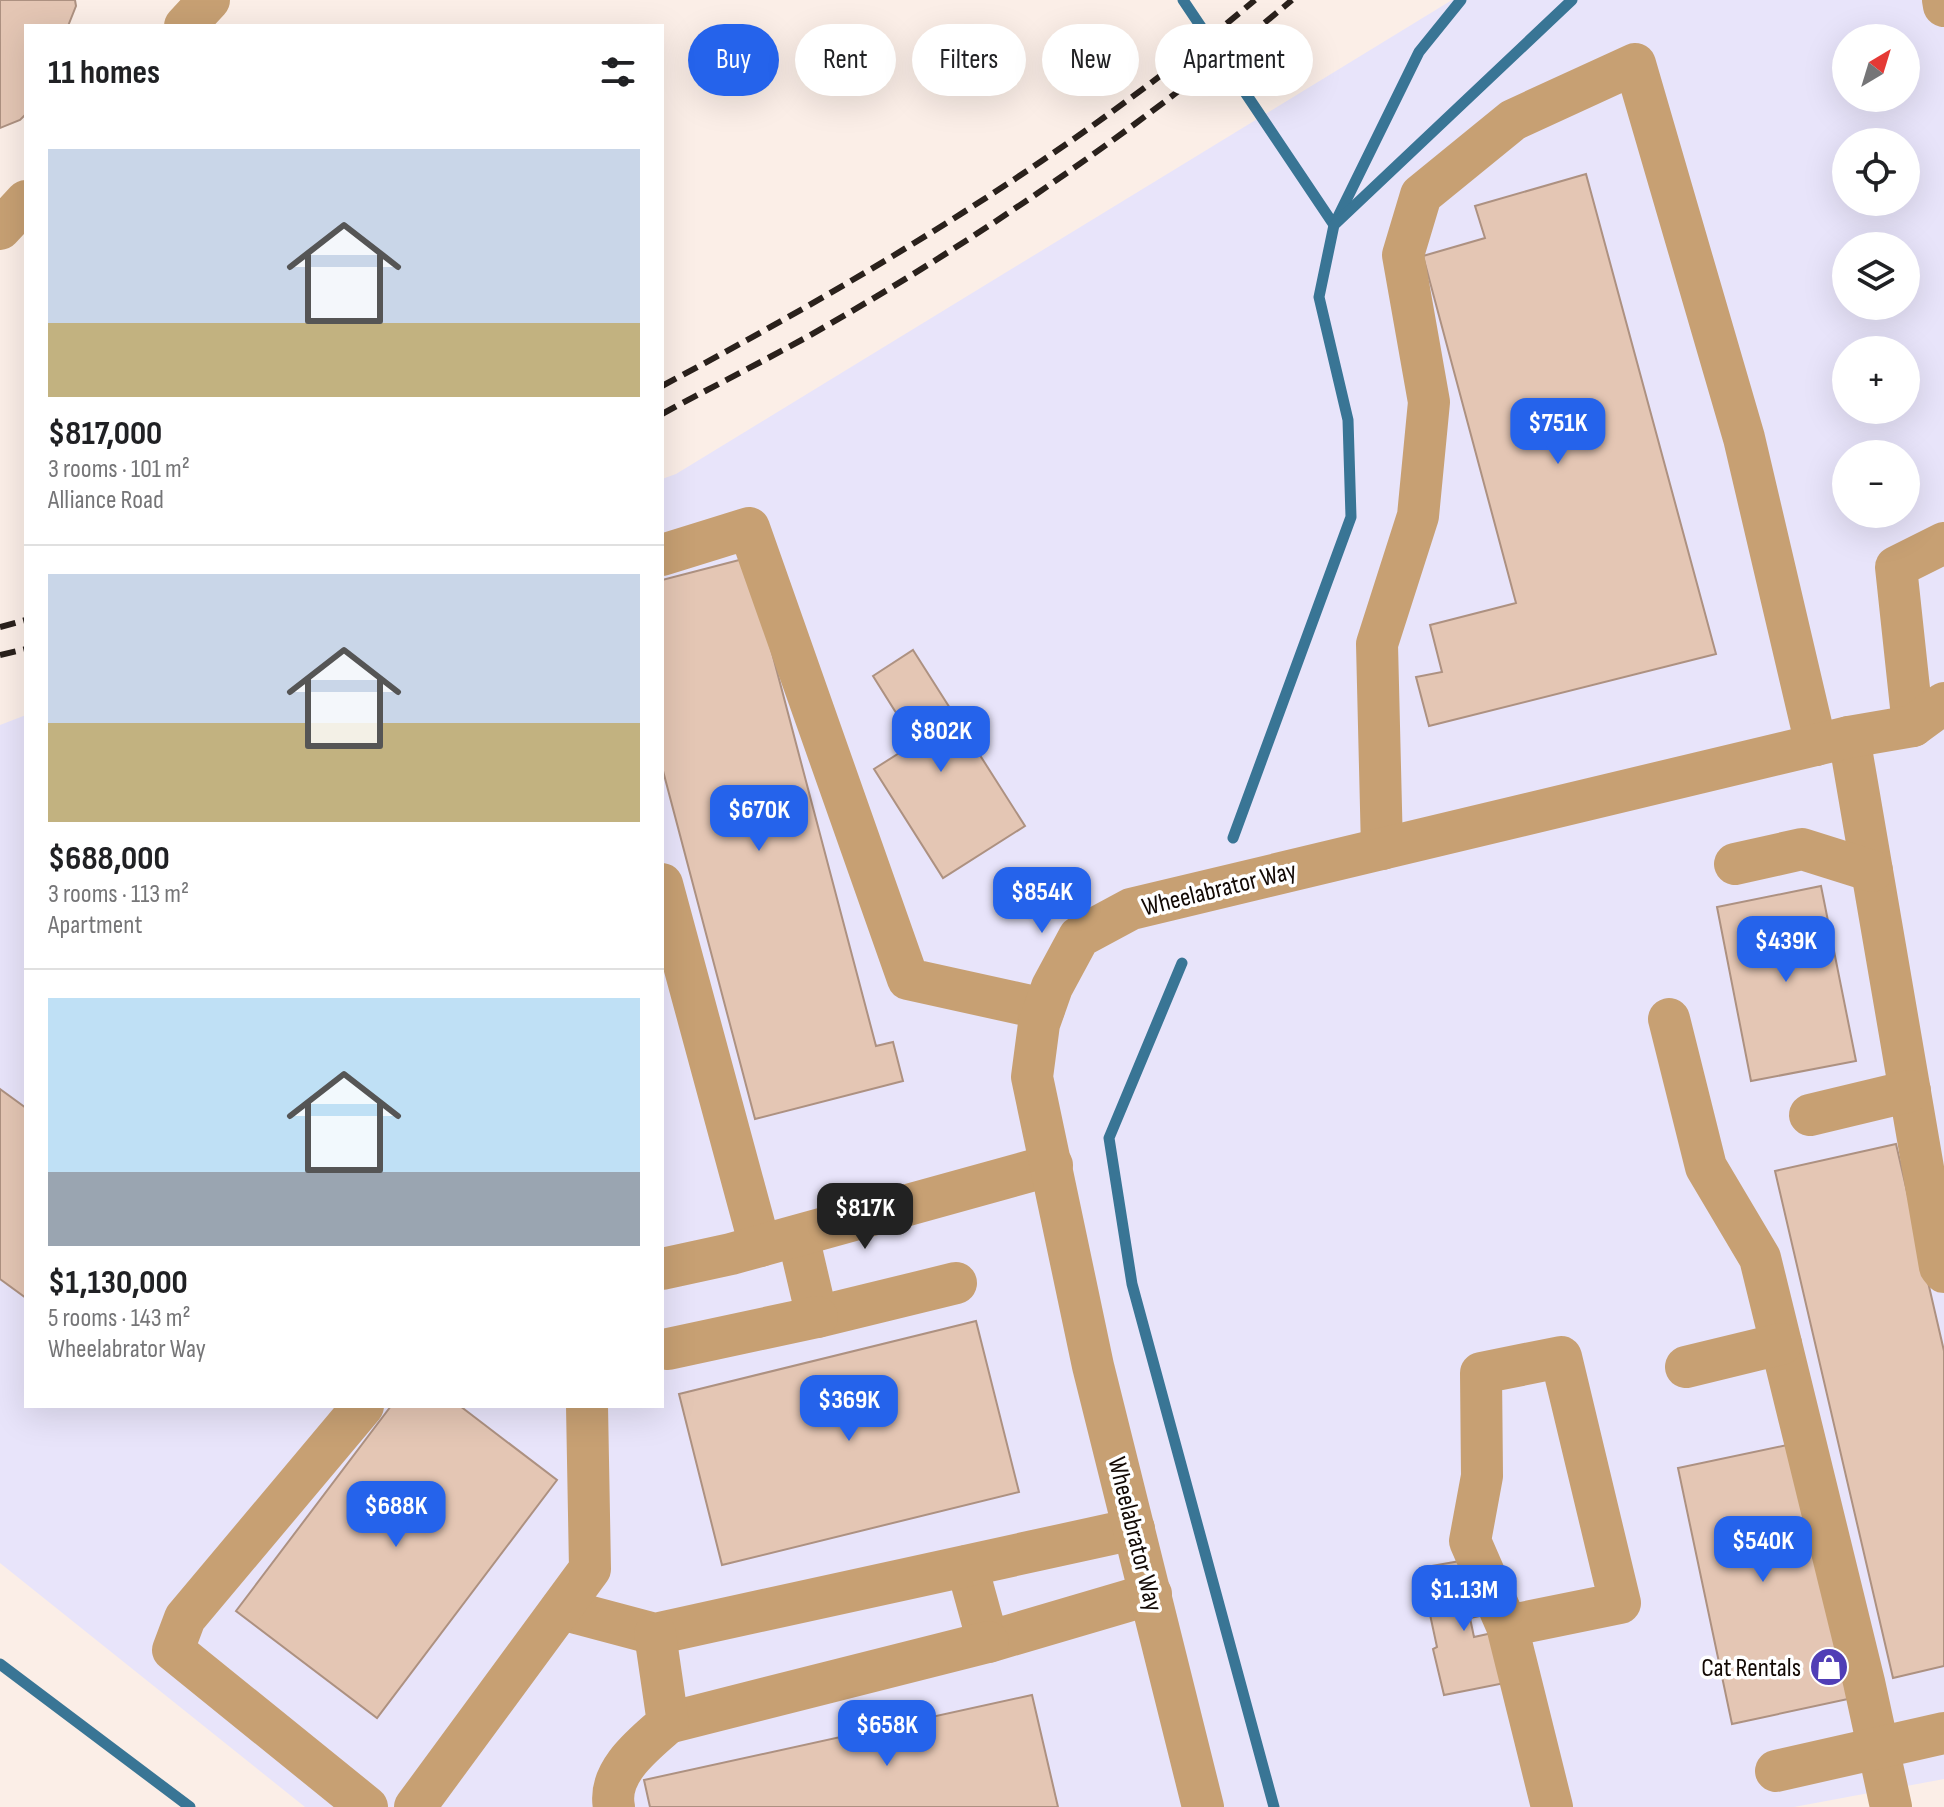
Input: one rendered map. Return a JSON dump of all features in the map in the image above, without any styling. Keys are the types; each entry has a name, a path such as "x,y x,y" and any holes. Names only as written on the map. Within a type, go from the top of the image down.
{"street":[{"path":"187,24 209,0"},
{"path":"1943,0 1944,6"},
{"path":"1382,849 1377,644 1418,516 1429,402 1403,255 1421,195 1513,120 1635,64 1872,871 1940,1267 1944,1272"},
{"path":"0,229 24,203"},
{"path":"664,554 749,528 908,979 1044,1009"},
{"path":"1928,714 1896,567 1944,543"},
{"name":"Wheelabrator Way","path":"1203,1807 1093,1366 1032,1077 1044,1009 1052,987 1079,937 1131,909 1833,741 1928,714"},
{"path":"1735,864 1802,849 1872,871"},
{"path":"664,890 779,1241 817,1317"},
{"path":"1669,1019 1706,1167 1760,1258 1864,1682 1891,1807"},
{"path":"1810,1115 1910,1091"},
{"path":"664,1269 779,1241 1052,1165"},
{"path":"668,1349 956,1283"},
{"path":"1686,1367 1781,1344"},
{"path":"1507,1626 1620,1603 1561,1357 1481,1373 1482,1476 1470,1541 1507,1626 1552,1807"},
{"path":"361,1408 185,1618 173,1650 367,1807"},
{"path":"415,1807 590,1569 587,1408"},
{"path":"561,1609 655,1634 1134,1529"},
{"path":"967,1566 988,1642"},
{"path":"614,1807 612,1796 629,1758 668,1723 988,1642 1151,1594"},
{"path":"655,1634 668,1723"},
{"path":"1776,1771 1944,1733"}],"shaded area":[{"path":"1452,0 1944,0 1944,1779 1794,1807 305,1807 0,1563 0,725 24,716 24,1408 664,1408 664,478 676,474 1295,96 1313,96 1313,85"}],"building":[{"path":"0,0 75,0 76,6 69,24 24,24 24,116 0,128"},
{"path":"1586,174 1716,654 1429,726 1416,677 1442,672 1430,625 1516,603 1423,256 1485,238 1475,206"},
{"path":"747,558 876,1046 893,1042 903,1081 755,1119 664,775 664,579"},
{"path":"913,650 1025,826 943,878 874,769 915,743 873,676"},
{"path":"1821,886 1856,1061 1751,1081 1717,907"},
{"path":"0,1089 24,1107 24,1297 0,1279"},
{"path":"1896,1144 1944,1351 1944,1666 1893,1678 1775,1171"},
{"path":"976,1321 1019,1492 722,1565 679,1394"},
{"path":"389,1408 463,1408 557,1480 377,1718 236,1611"},
{"path":"1792,1444 1848,1699 1732,1724 1678,1468"},
{"path":"1466,1560 1480,1616 1470,1618 1474,1637 1506,1630 1520,1680 1444,1695 1420,1568"},
{"path":"1032,1695 1058,1807 650,1807 644,1780"}],"waterway":[{"path":"1183,0 1334,225 1419,52 1461,0"},
{"path":"1233,838 1351,517 1348,420 1319,297 1334,225 1572,0"},
{"path":"1182,963 1109,1138 1132,1284 1274,1807"},
{"path":"0,1664 190,1807"}],"railway":[{"path":"664,385 817,300 969,209 1115,109 1255,0"},
{"path":"664,413 871,300 996,221 1177,93 1292,0"},
{"path":"0,627 24,621"},
{"path":"0,655 24,649"}],"place":[{"name":"Cat Rentals","path":"1829,1667"}]}
